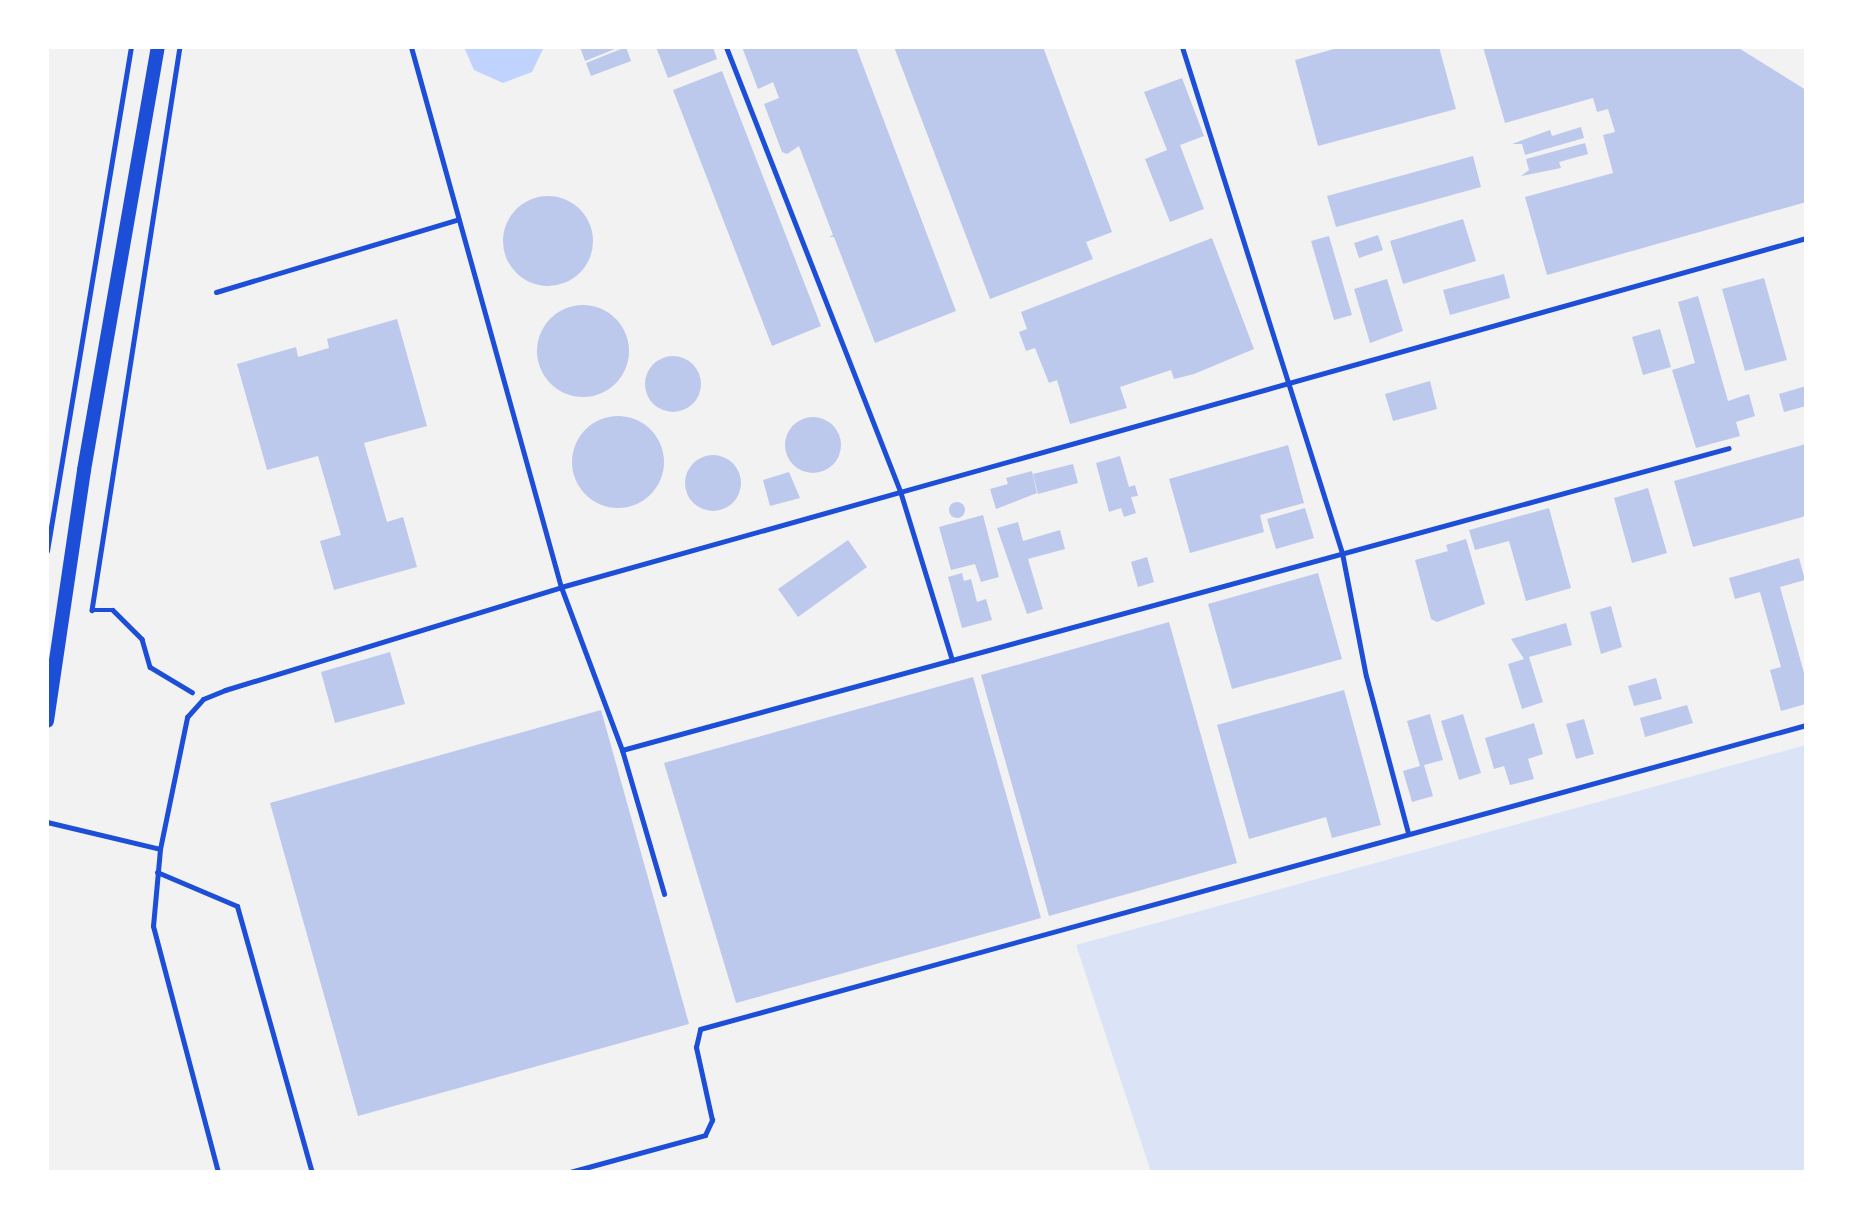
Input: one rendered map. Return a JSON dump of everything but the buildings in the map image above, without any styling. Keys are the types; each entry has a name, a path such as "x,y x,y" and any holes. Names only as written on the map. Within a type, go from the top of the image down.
{"main road":[{"path":"47,721 84,470 158,47"}],"lane":[{"path":"411,47 442,147 456,220 561,587 622,750 664,894"},
{"path":"726,47 900,491 952,660"},
{"path":"1182,47 1291,381 1342,554 1366,676 1408,834"},
{"path":"216,292 456,220"},
{"path":"218,1172 153,926 160,849 187,717 203,699 561,587 1806,238"},
{"path":"622,750 1729,448"},
{"path":"570,1172 705,1135 712,1120 696,1046 700,1029 1806,725"},
{"path":"47,822 160,849"},
{"path":"158,872 237,906 312,1172"}],"path":[{"path":"47,551 131,47"},
{"path":"180,47 92,610 113,610 142,639 150,667 203,699"}],"shaded area":[{"path":"1806,745 1806,1172 1151,1172 1076,945"}],"water":[{"path":"464,47 544,47 532,72 503,83 474,70"}]}
